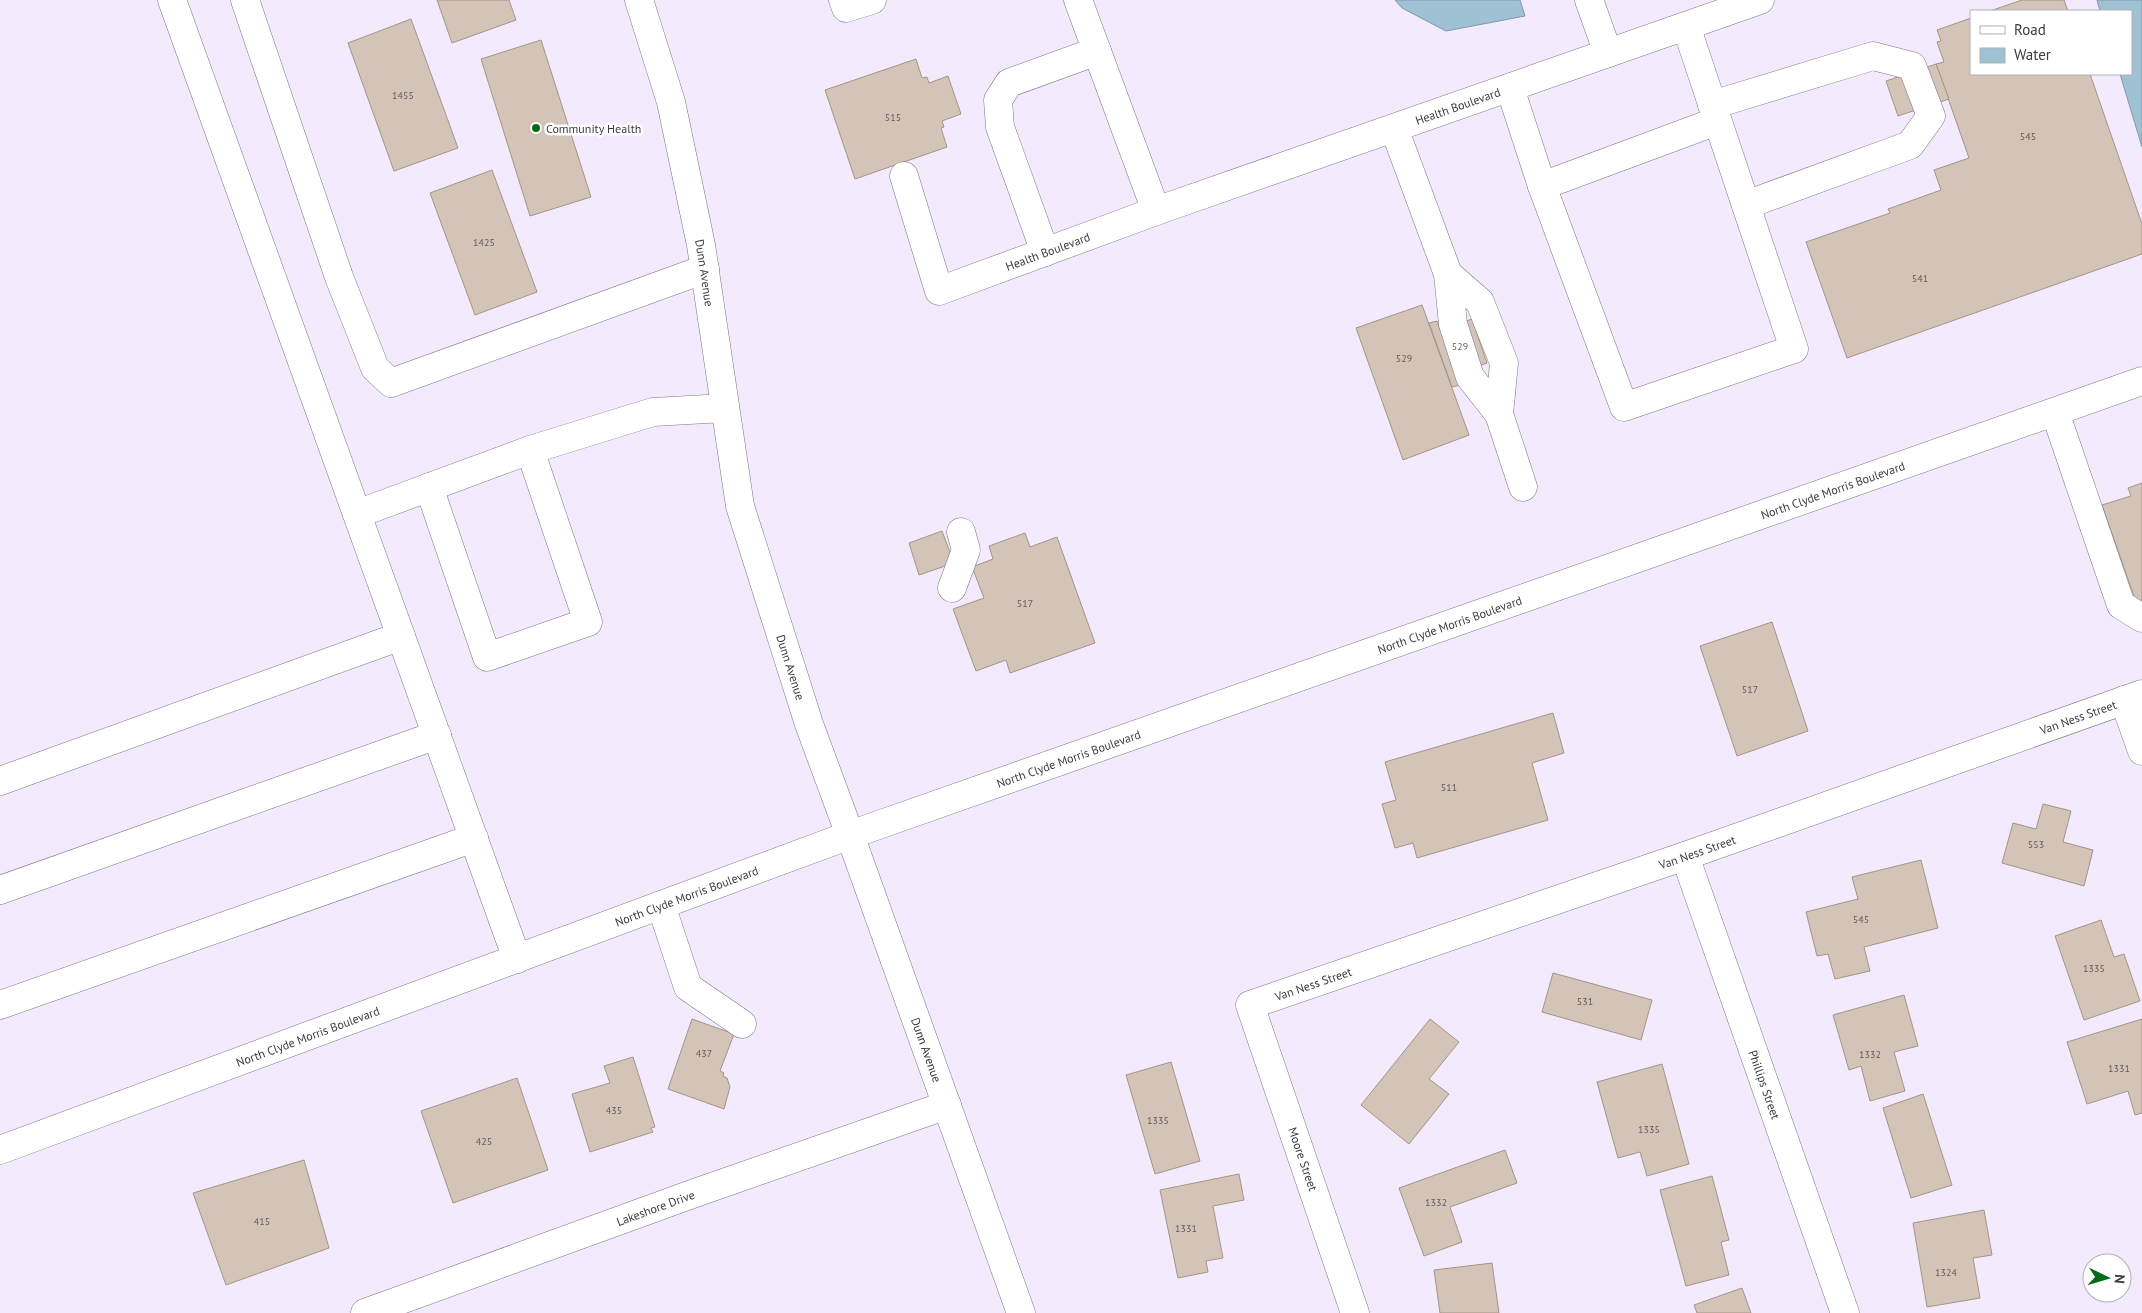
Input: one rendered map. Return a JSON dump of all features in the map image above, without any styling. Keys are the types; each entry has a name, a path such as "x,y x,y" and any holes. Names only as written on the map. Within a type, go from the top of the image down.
{"street":[{"path":"172,0 517,959"},
{"path":"245,0 339,277 375,368 391,383 705,268"},
{"name":"Dunn Avenue","path":"639,0 671,102 705,268 740,506 809,724 1021,1313"},
{"path":"844,0 846,8 872,0"},
{"path":"1078,0 1156,211"},
{"path":"1589,0 1608,53"},
{"name":"Health Boulevard","path":"904,176 939,291 1156,211 1760,0"},
{"path":"1510,88 1542,186 1624,406 1794,349 1686,26"},
{"path":"1045,252 1000,127 998,100 1009,83 1097,50"},
{"path":"1542,186 1715,113 1872,56 1912,66 1931,116 1910,145 1746,206"},
{"path":"1394,128 1448,274 1453,324 1470,376 1499,414 1523,487"},
{"path":"1448,274 1480,302 1504,364 1499,414"},
{"name":"North Clyde Morris Boulevard","path":"0,1150 850,835 2142,381"},
{"path":"357,514 530,450 653,412 725,408"},
{"path":"2055,412 2121,605 2142,618"},
{"path":"429,487 487,657 588,622 530,450"},
{"path":"952,588 966,550 961,532"},
{"path":"0,781 401,636"},
{"path":"2133,697 2142,750"},
{"name":"Van Ness Street","path":"1250,1005 1685,856 2133,697"},
{"path":"0,890 436,735"},
{"path":"0,1005 474,838"},
{"name":"Phillips Street","path":"1685,856 1845,1313"},
{"path":"661,905 688,987 742,1024"},
{"name":"Moore Street","path":"1250,1005 1355,1313"},
{"name":"Lakeshore Drive","path":"365,1313 686,1196 947,1105"}],"water":[{"path":"1395,0 1520,0 1525,16 1446,31 1402,8"},
{"path":"2097,0 2142,0 2142,147 2120,75 2132,75 2132,10 2100,10"}],"building":[{"path":"437,0 509,0 516,20 452,43"},
{"path":"2022,0 2064,0 2068,10 1993,10"},
{"path":"1970,18 1970,75 2090,75 2142,224 2142,254 1847,358 1806,242 1890,213 1888,209 1941,190 1934,170 1969,158 1936,64 1944,62 1937,42 1941,41 1937,30"},
{"path":"411,19 458,148 394,171 348,43"},
{"name":"Community Health","path":"541,40 591,197 530,216 481,59"},
{"path":"916,59 922,78 927,77 929,83 948,76 961,114 942,121 944,127 941,128 947,147 855,179 825,90"},
{"path":"1936,64 1949,99 1898,116 1886,81"},
{"path":"492,170 537,292 475,315 430,193"},
{"path":"1422,305 1469,435 1403,460 1356,328"},
{"path":"1472,319 1487,363 1456,374 1460,385 1452,387 1429,323 1437,321 1440,330"},
{"path":"2142,483 2142,600 2136,602 2102,505 2131,496 2128,488"},
{"path":"942,531 954,563 919,575 909,543"},
{"path":"1025,533 1030,547 1057,537 1095,643 1010,673 1006,660 976,671 953,609 984,598 972,567 993,559 989,546"},
{"path":"1772,622 1808,731 1737,756 1700,646"},
{"path":"1553,713 1564,753 1532,763 1548,820 1417,858 1413,843 1395,848 1382,804 1396,800 1385,762"},
{"path":"2043,804 2071,811 2063,842 2093,850 2084,886 2002,863 2013,823 2036,829"},
{"path":"1921,860 1938,928 1864,947 1870,971 1835,979 1828,954 1817,956 1806,912 1858,899 1852,877"},
{"path":"2101,920 2114,957 2124,954 2140,1001 2084,1020 2055,936"},
{"path":"1553,973 1652,1000 1641,1040 1542,1012"},
{"path":"1904,995 1918,1046 1894,1052 1905,1091 1870,1101 1861,1066 1849,1070 1833,1015"},
{"path":"692,1019 734,1034 720,1071 724,1073 723,1076 727,1078 730,1087 724,1109 668,1089"},
{"path":"1430,1019 1459,1042 1429,1079 1449,1094 1409,1144 1361,1105"},
{"path":"2142,1019 2142,1113 2135,1115 2128,1091 2087,1104 2067,1042"},
{"path":"633,1057 655,1127 651,1128 653,1132 590,1152 572,1094 610,1083 604,1066"},
{"path":"1171,1062 1200,1161 1155,1174 1126,1075"},
{"path":"1662,1064 1689,1164 1647,1176 1640,1152 1618,1158 1597,1082"},
{"path":"517,1078 548,1170 453,1203 421,1111"},
{"path":"1923,1094 1952,1185 1911,1198 1883,1108"},
{"path":"1505,1150 1517,1183 1450,1207 1462,1242 1424,1256 1399,1188"},
{"path":"304,1160 329,1248 226,1285 193,1193"},
{"path":"1239,1174 1244,1200 1213,1206 1223,1258 1206,1261 1208,1272 1178,1278 1160,1190"},
{"path":"1712,1176 1729,1240 1721,1242 1729,1275 1686,1286 1660,1190"},
{"path":"1984,1210 1992,1255 1973,1258 1980,1298 1927,1307 1913,1223"},
{"path":"1492,1263 1499,1313 1440,1313 1434,1270"},
{"path":"1742,1288 1751,1313 1697,1313 1694,1305"}],"place":[{"name":"Community Health","path":"536,128"}]}
